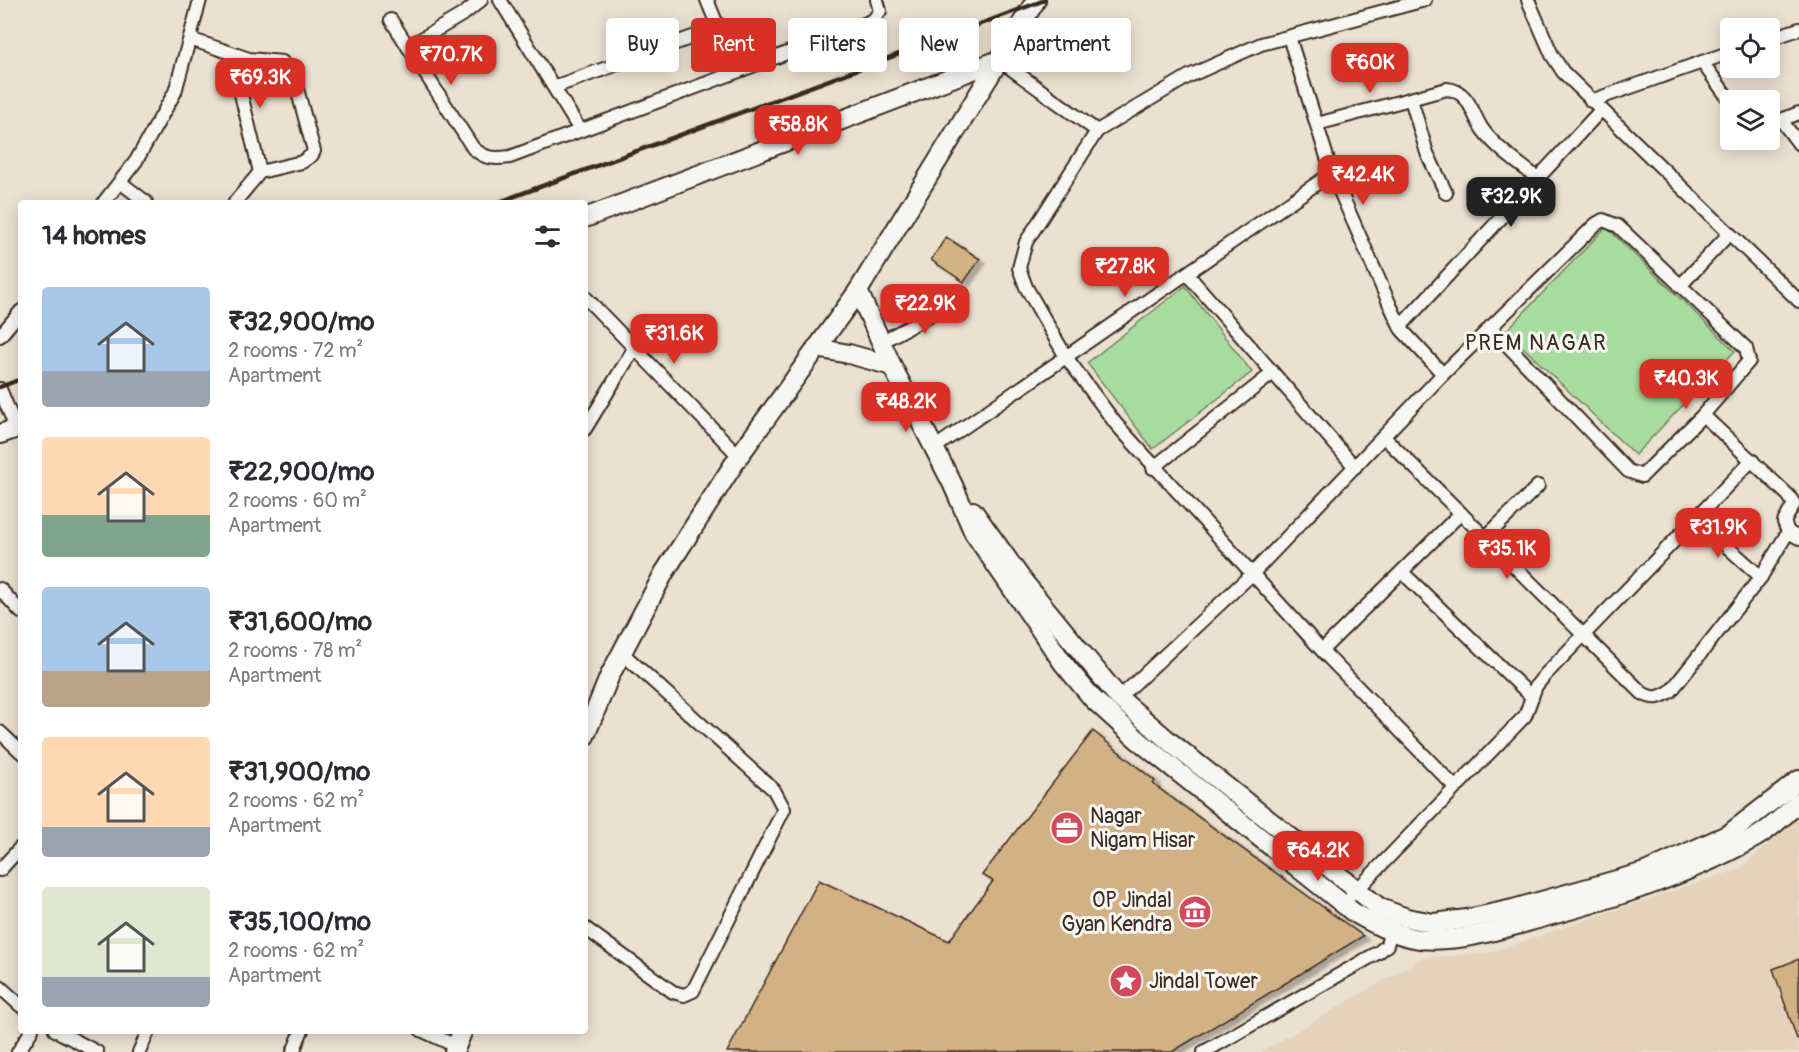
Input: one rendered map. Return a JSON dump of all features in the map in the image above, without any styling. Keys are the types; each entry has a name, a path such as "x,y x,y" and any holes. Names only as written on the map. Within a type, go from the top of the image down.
{"street":[{"path":"106,200 136,161 175,92 200,0"},
{"path":"408,47 465,13 481,0"},
{"path":"500,0 580,130"},
{"path":"554,87 715,29 716,22 707,0"},
{"path":"392,20 472,148 487,158 510,157 867,22 874,19 880,11 877,0"},
{"path":"1025,18 1036,0"},
{"path":"1425,0 1261,44 1189,76 1097,131 1026,242 1019,268 1026,287 1066,357 1116,424 1153,468 1454,786"},
{"path":"1528,0 1552,55 1563,72 1799,301"},
{"path":"1780,36 1799,29"},
{"path":"1289,37 1332,173 1400,327 1443,374"},
{"path":"190,39 231,52 287,65 294,78 314,151 308,159 302,162 260,172 237,200"},
{"path":"231,52 260,172"},
{"path":"1591,100 1720,56"},
{"path":"1702,62 1722,90"},
{"path":"588,217 991,63"},
{"path":"588,729 622,653 664,573 739,456 858,291 992,72"},
{"path":"1016,72 1097,131"},
{"path":"1317,124 1448,89 1456,90 1465,97 1482,129 1494,143 1537,178"},
{"path":"1411,99 1427,153 1446,193"},
{"path":"1400,327 1601,110"},
{"path":"1780,118 1799,113"},
{"path":"1780,123 1799,144"},
{"path":"934,448 1332,173"},
{"path":"120,182 143,200"},
{"path":"1119,698 1252,574 1443,374 1490,327 1596,224 1603,220 1618,226 1746,348 1749,355 1745,369 1642,477 1635,475 1490,327"},
{"path":"1680,286 1729,234"},
{"path":"1187,274 1355,466"},
{"path":"858,291 892,366 952,483 983,550 1063,663 1093,699 1138,740 1343,904 1380,927 1393,922 1434,923 1467,919 1645,872 1729,834 1799,780"},
{"path":"588,300 739,456"},
{"path":"881,342 956,302"},
{"path":"0,336 18,314"},
{"path":"588,424 635,347"},
{"path":"816,348 892,366"},
{"path":"1153,468 1274,373"},
{"path":"0,389 12,430"},
{"path":"1384,437 1642,693 1650,698 1660,698 1671,691 1793,535 1784,522 1792,509 1792,500 1702,415"},
{"path":"1343,904 1454,786 1525,716 1532,697 1545,675 1582,633 1752,460"},
{"path":"952,483 1023,581 1119,698 1170,742 1380,908 1393,922 1419,939 1457,939 1495,931 1603,901 1711,861 1752,840 1799,802"},
{"path":"1486,537 1538,486"},
{"path":"1323,650 1461,513"},
{"path":"1695,518 1761,577"},
{"path":"1401,572 1532,697"},
{"path":"0,589 18,609"},
{"path":"588,930 674,992 684,995 693,992 781,820 784,808 774,790 622,653"},
{"path":"0,732 18,748"},
{"path":"0,870 18,849"},
{"path":"1204,1052 1379,952 1387,945 1393,922"},
{"path":"0,987 18,1003"},
{"path":"18,1052 29,1034"},
{"path":"63,1034 97,1052"},
{"path":"139,1052 147,1034"},
{"path":"293,1052 300,1034"},
{"path":"432,1034 458,1043"}],"shaded area":[{"path":"1799,816 1799,1052 1261,1052 1422,958 1488,953 1741,868"}],"green space":[{"path":"1606,227 1735,351 1635,455 1506,331"},
{"path":"1185,286 1252,372 1153,449 1087,363"}],"building":[{"path":"946,237 980,259 964,282 931,260"},
{"name":"OP Jindal Gyan Kendra","path":"1093,731 1155,781 1153,784 1363,936 1172,1052 727,1052 819,880 949,941 993,881 982,875"},
{"path":"1799,959 1799,1039 1797,1039 1773,969"}],"railway":[{"path":"504,200 1045,0"},
{"path":"0,387 18,380"}],"place":[{"name":"Nagar Nigam Hisar","path":"1067,828"},
{"name":"OP Jindal Gyan Kendra","path":"1195,912"},
{"name":"Jindal Tower","path":"1126,981"}],"district":[{"name":"PREM NAGAR","path":"1536,342"}]}
